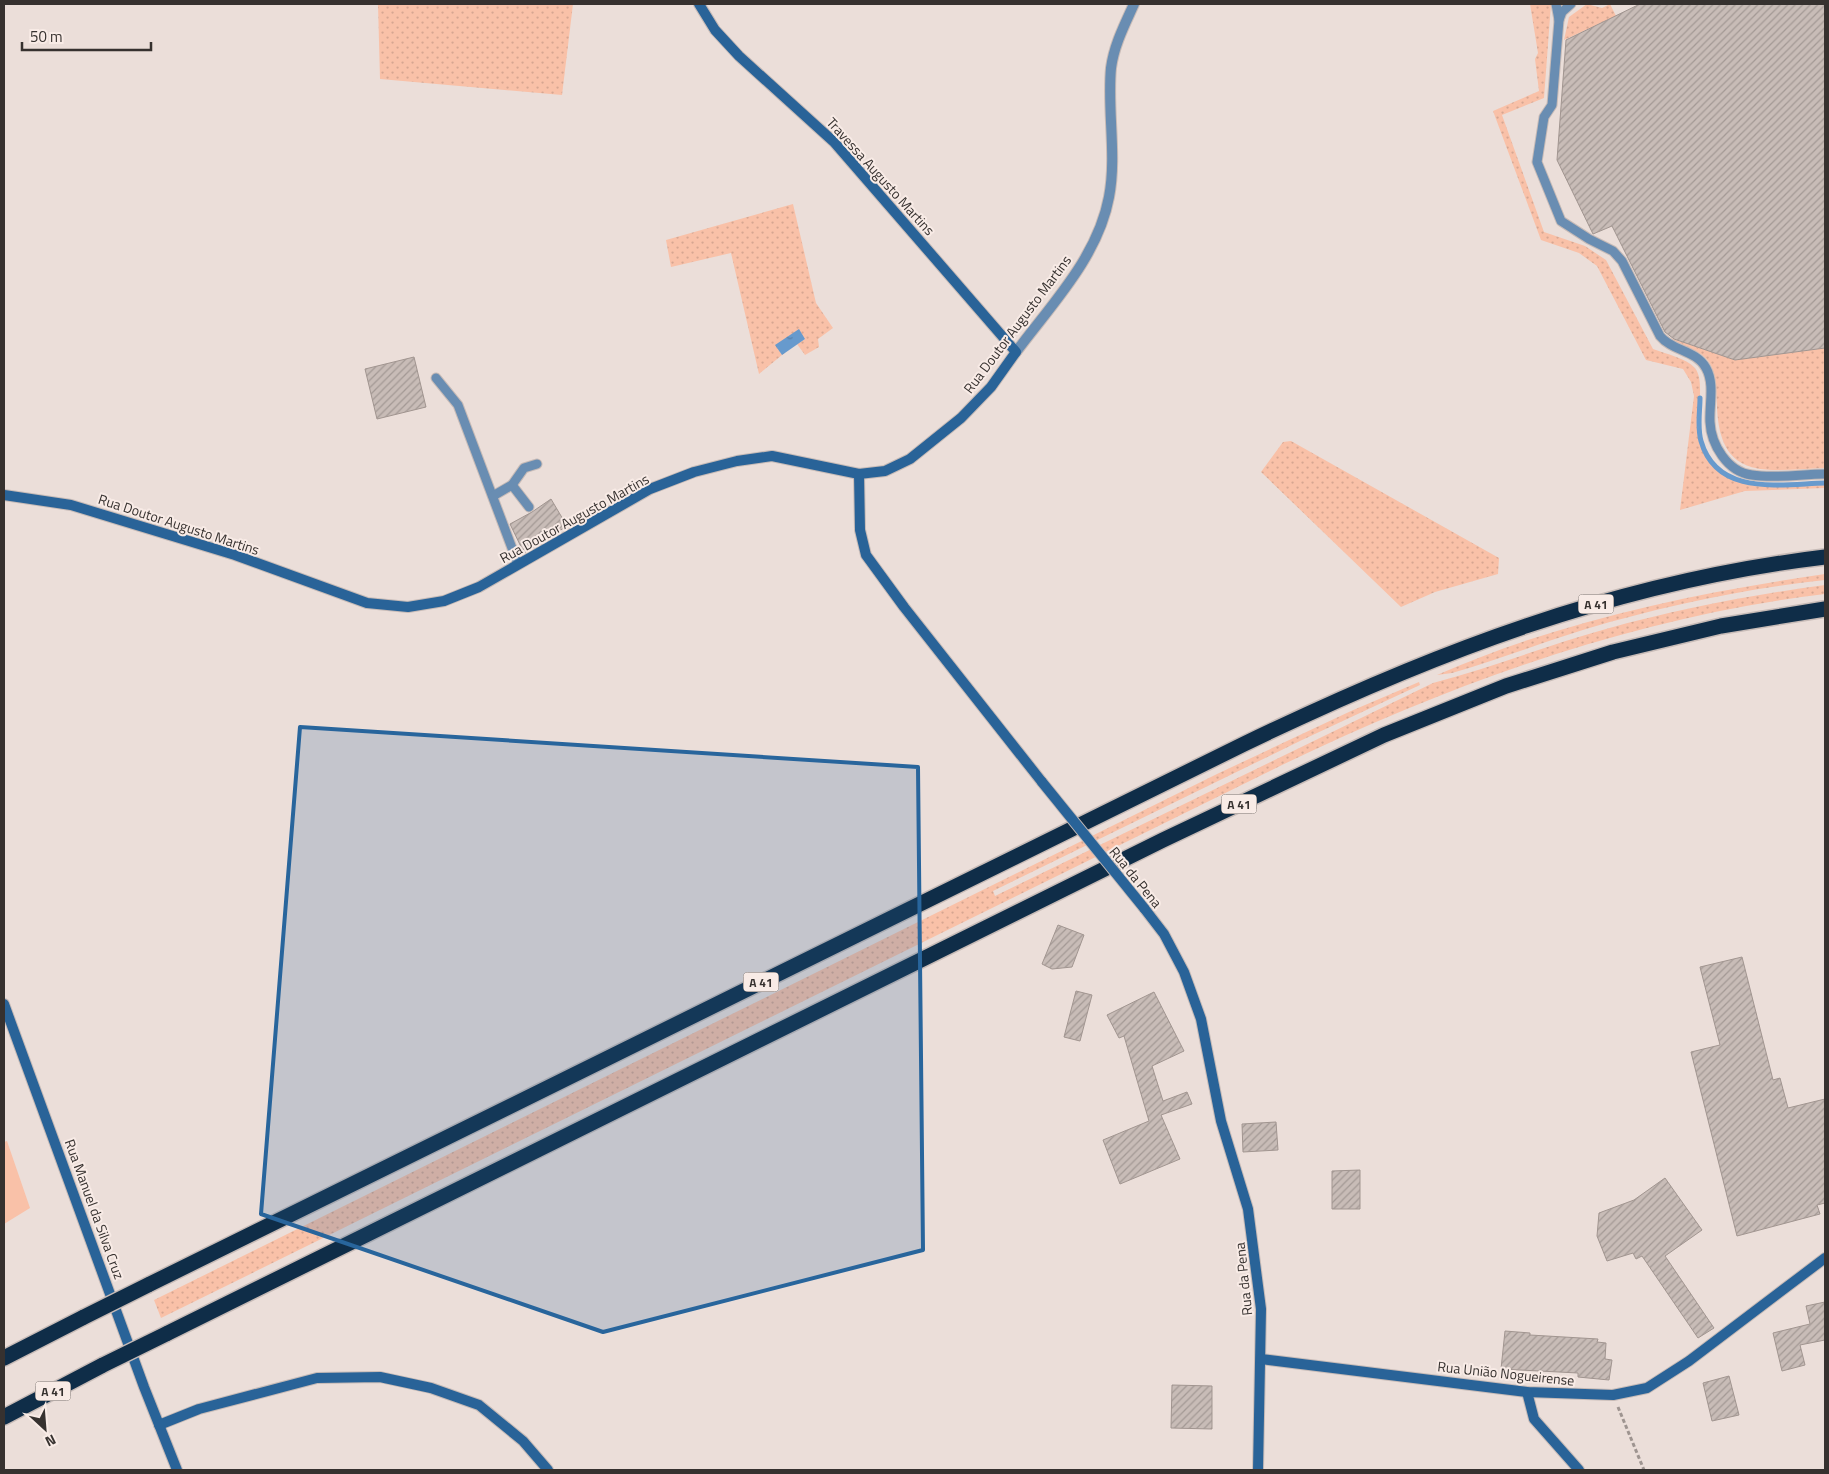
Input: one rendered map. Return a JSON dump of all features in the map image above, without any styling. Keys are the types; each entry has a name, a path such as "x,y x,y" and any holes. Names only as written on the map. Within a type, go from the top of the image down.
{"highway":[{"name":"A 41","path":"4,1358 148,1285 1244,744 1375,682 1478,641 1574,609 1691,580 1825,558"},
{"name":"A 41","path":"4,1417 166,1334 1163,840 1384,734 1506,686 1613,652 1721,626 1825,610"}],"street":[{"name":"Travessa Augusto Martins","path":"699,4 715,30 739,56 834,142 1016,352"},
{"name":"Rua Doutor Augusto Martins","path":"4,495 71,505 235,555 367,603 408,607 444,601 479,587 650,489 694,472 737,461 772,456 859,474 885,471 910,459 930,445 961,418 990,387 1088,254 1099,230 1109,197 1112,68 1118,39 1134,4"},
{"name":"Rua da Pena","path":"859,474 860,530 866,555 880,576 1164,934 1184,972 1201,1019 1220,1121 1248,1209 1261,1309 1258,1470"},
{"name":"Rua Manuel da Silva Cruz","path":"4,1004 177,1470"},
{"name":"Rua União Nogueirense","path":"1261,1359 1527,1392 1613,1395 1648,1388 1689,1361 1825,1258"},
{"path":"159,1425 199,1409 317,1378 380,1377 431,1388 479,1405 523,1441 548,1470"},
{"path":"1527,1392 1534,1419 1579,1470"}],"lane":[{"path":"1556,4 1559,20 1552,104 1544,117 1537,162 1561,221 1589,240 1613,251 1622,261 1666,344 1692,355 1706,368 1710,381 1712,436 1715,446 1731,465 1751,475 1825,474"},
{"path":"1559,20 1562,12 1571,4"},
{"path":"436,378 458,405 518,564"},
{"path":"493,496 512,485 524,468 537,464"},
{"path":"512,485 529,506"}],"path":[{"path":"1613,1395 1644,1470"}],"highlighted area":[{"path":"300,727 918,767 923,1250 603,1332 261,1214"}],"shaded area":[{"path":"378,4 573,4 562,95 380,79"},
{"path":"1530,4 1551,4 1544,98 1502,115 1544,232 1585,246 1606,260 1653,349 1681,359 1695,368 1700,382 1700,425 1702,437 1710,459 1718,468 1742,483 1825,483 1825,488 1745,491 1680,510 1694,396 1691,382 1683,369 1646,360 1597,266 1579,253 1541,240 1493,111 1539,91 1535,59 1538,53"},
{"path":"1587,4 1602,8 1610,4 1616,16 1564,40 1569,17"},
{"path":"793,204 816,303 833,328 818,339 819,347 805,355 797,344 805,339 776,345 782,355 759,374 731,253 671,267 666,240"},
{"path":"1667,337 1735,360 1825,348 1825,468 1767,470 1751,467 1737,460 1727,449 1720,432 1715,378 1712,367 1705,357"},
{"path":"1291,441 1499,558 1498,574 1435,592 1401,607 1261,472 1283,442"},
{"path":"1825,574 1825,580 1734,593 1645,613 1586,629 1486,663 1452,673 1437,675 1531,639 1628,611 1726,590"},
{"path":"1825,585 1825,594 1754,605 1684,619 1615,636 1547,657 1413,706 1347,735 1282,765 161,1318 154,1300 1217,774 1351,711 1419,682 1420,685 1302,740 993,891 995,896 1433,683 1584,635 1660,615 1770,593"},
{"path":"7,1141 30,1208 4,1224 4,1142"}],"water":[{"path":"799,329 805,339 782,355 775,345"}],"building":[{"path":"1640,4 1825,4 1825,348 1735,360 1674,339 1665,332 1612,226 1593,234 1557,160 1566,40"},
{"path":"414,357 426,407 377,419 365,369"},
{"path":"551,499 567,526 524,553 510,524"},
{"path":"1058,925 1084,935 1072,967 1052,969 1042,964"},
{"path":"1742,957 1773,1080 1780,1078 1788,1108 1825,1099 1825,1203 1817,1205 1820,1214 1737,1236 1691,1052 1720,1045 1700,967"},
{"path":"1076,991 1092,995 1080,1041 1064,1037"},
{"path":"1154,992 1184,1051 1152,1066 1163,1101 1187,1092 1192,1104 1161,1115 1180,1159 1120,1184 1103,1140 1149,1121 1124,1036 1119,1038 1107,1015"},
{"path":"1276,1122 1278,1150 1243,1152 1242,1124"},
{"path":"1360,1170 1360,1209 1332,1209 1332,1171"},
{"path":"1665,1178 1702,1230 1665,1256 1714,1328 1698,1338 1642,1256 1636,1259 1633,1253 1607,1261 1597,1236 1599,1213 1634,1200"},
{"path":"1825,1302 1825,1340 1800,1345 1805,1365 1782,1371 1773,1333 1810,1324 1806,1306"},
{"path":"1505,1331 1530,1333 1530,1335 1598,1339 1597,1342 1606,1343 1605,1359 1612,1360 1609,1380 1578,1377 1578,1373 1501,1369"},
{"path":"1729,1376 1739,1415 1712,1421 1703,1383"},
{"path":"1172,1385 1212,1386 1212,1429 1171,1428"}],"waterway":[{"path":"1700,398 1699,425 1701,441 1709,459 1721,471 1736,479 1752,483 1771,485 1825,483"}]}
